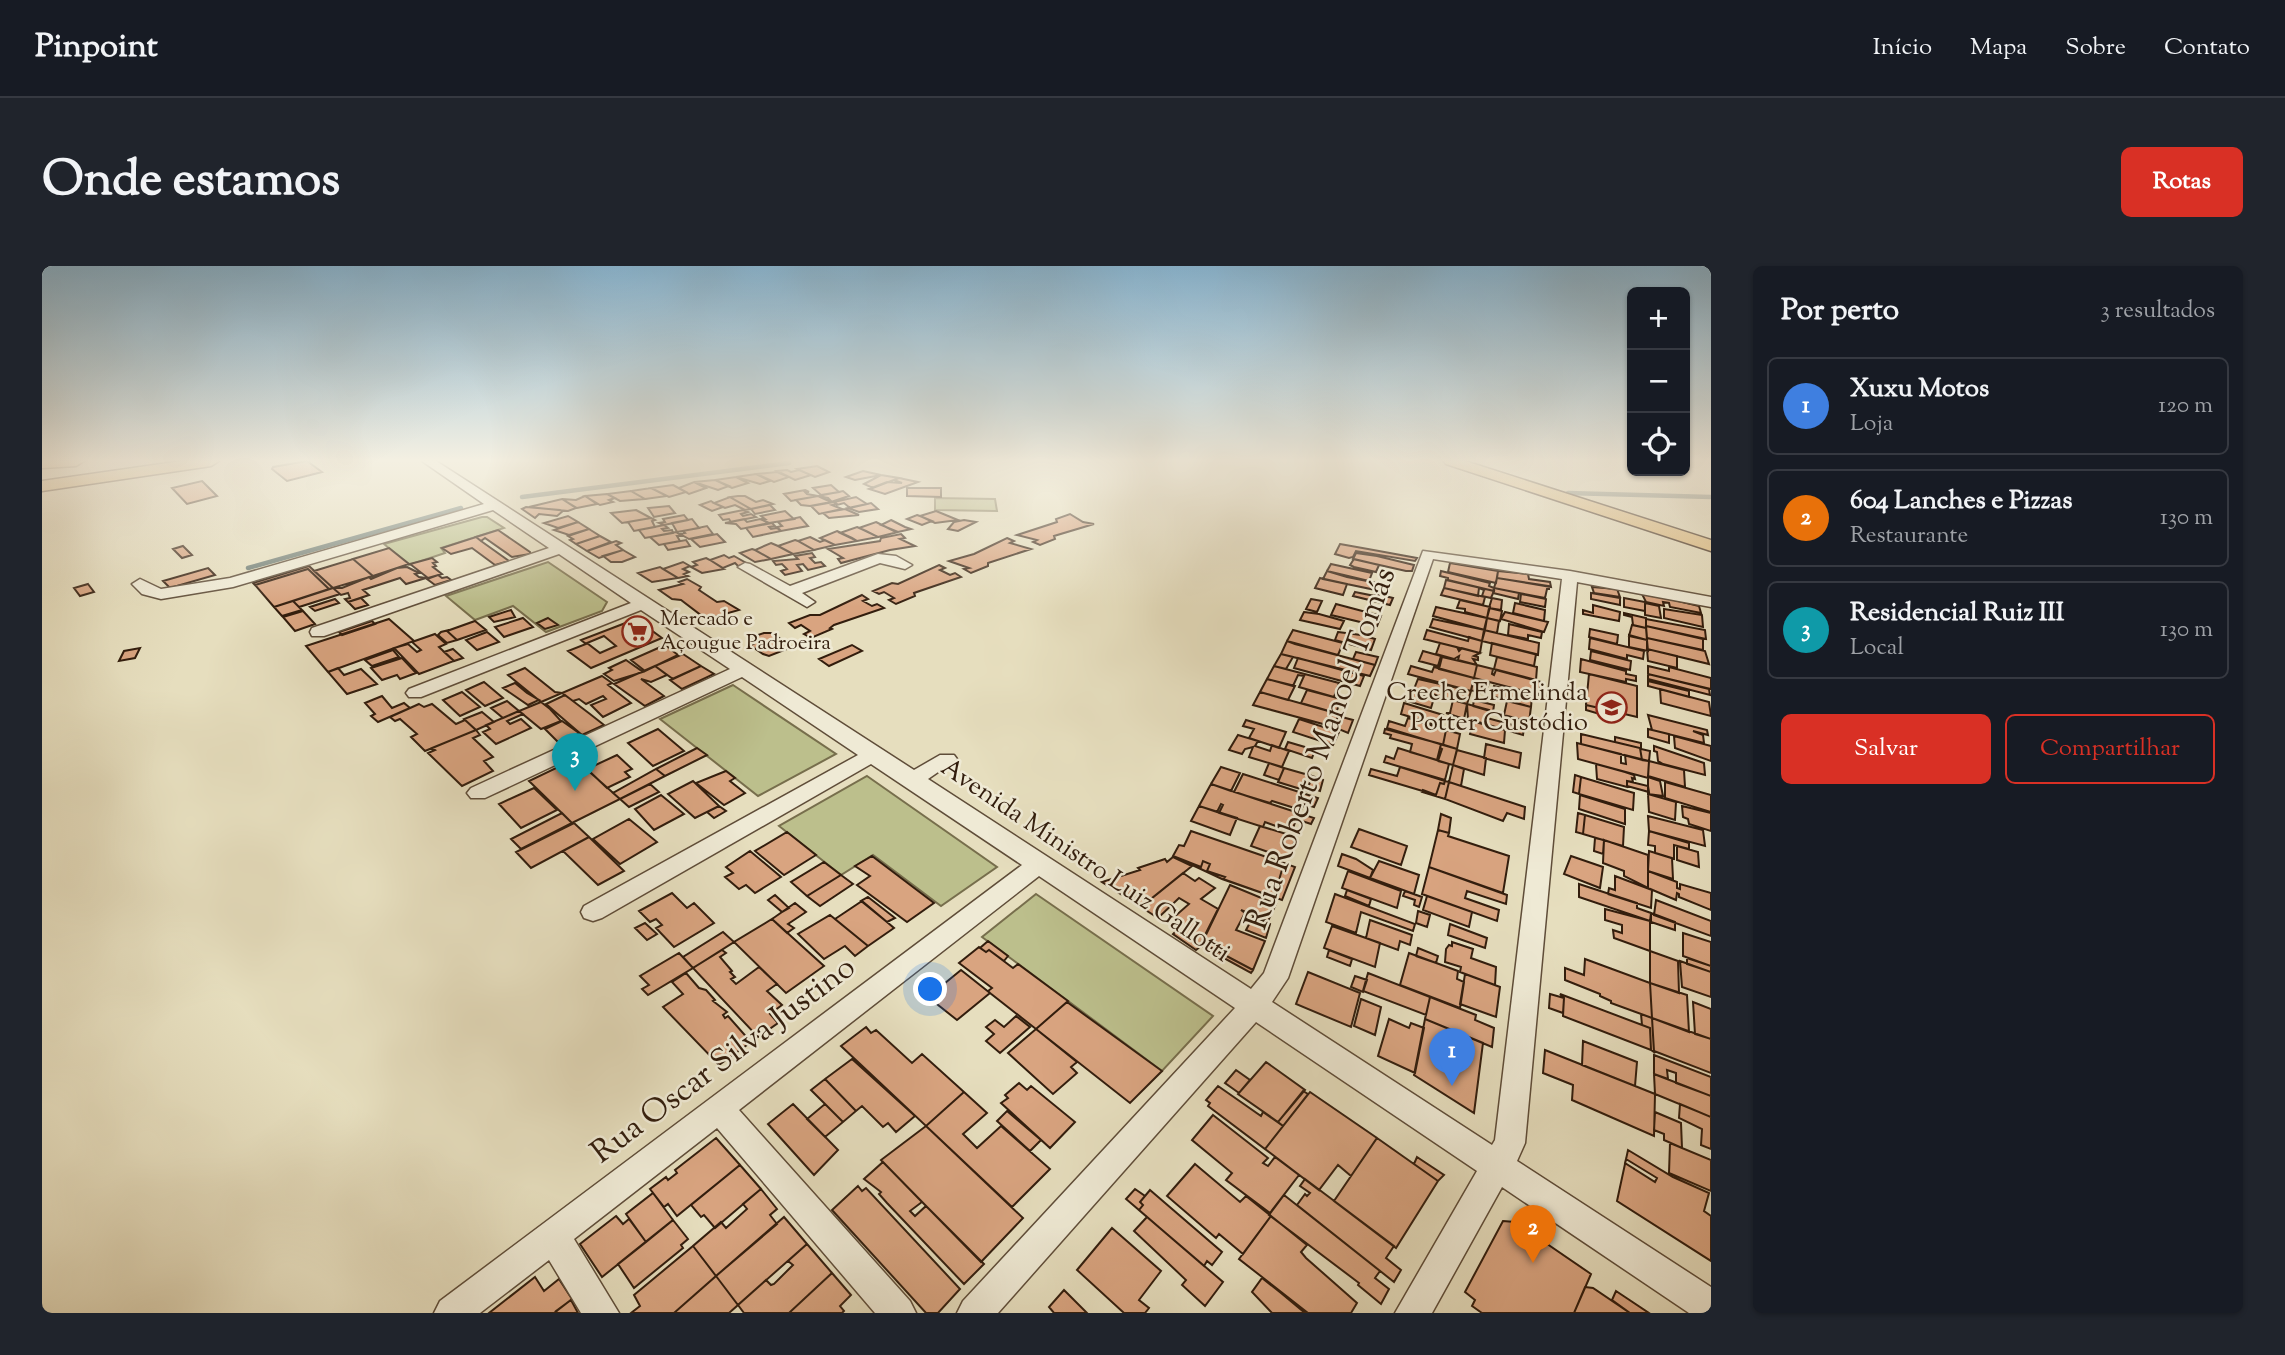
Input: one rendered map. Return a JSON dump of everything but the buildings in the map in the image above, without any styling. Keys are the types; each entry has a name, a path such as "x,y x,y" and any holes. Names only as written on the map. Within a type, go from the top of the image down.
{"main road":[{"path":"1600,510 1711,546"}],"street":[{"path":"140,584 148,591 169,594 233,582 478,510"},
{"name":"Avenida Ministro Luiz Gallotti","path":"502,510 1711,1307"},
{"path":"318,632 560,549"},
{"name":"Rua Roberto Manoel Tomás","path":"975,1313 1253,1007 1275,978 1428,554 1570,576"},
{"path":"789,592 878,558 885,557 905,565"},
{"path":"745,567 807,602"},
{"path":"1413,1313 1510,1143 1570,576 1711,602"},
{"path":"415,693 645,603"},
{"path":"478,793 744,669"},
{"path":"593,912 874,754"},
{"path":"912,780 947,759"},
{"name":"Rua Oscar Silva Justino","path":"452,1313 1039,864"},
{"path":"719,1109 898,1313"},
{"path":"553,1236 601,1313"}],"green space":[{"path":"935,510 997,510 997,511"},
{"path":"487,517 504,528 441,548 445,553 409,565 384,544"},
{"path":"548,562 607,602 602,611 546,632 513,606 475,620 446,596"},
{"path":"733,685 836,754 758,796 660,719"},
{"path":"867,776 997,867 941,906 873,855 841,875 779,826"},
{"path":"1036,894 1213,1016 1162,1071 982,937"}],"waterway":[{"path":"248,568 454,510"}],"place":[{"name":"Mercado e Açougue Padroeira","path":"637,632"},
{"name":"Creche Ermelinda Potter Custódio","path":"1611,708"},
{"name":"Residencial Ruiz III","path":"575,791"},
{"name":"Xuxu Motos","path":"1452,1086"},
{"name":"604 Lanches e Pizzas","path":"1533,1263"}]}
